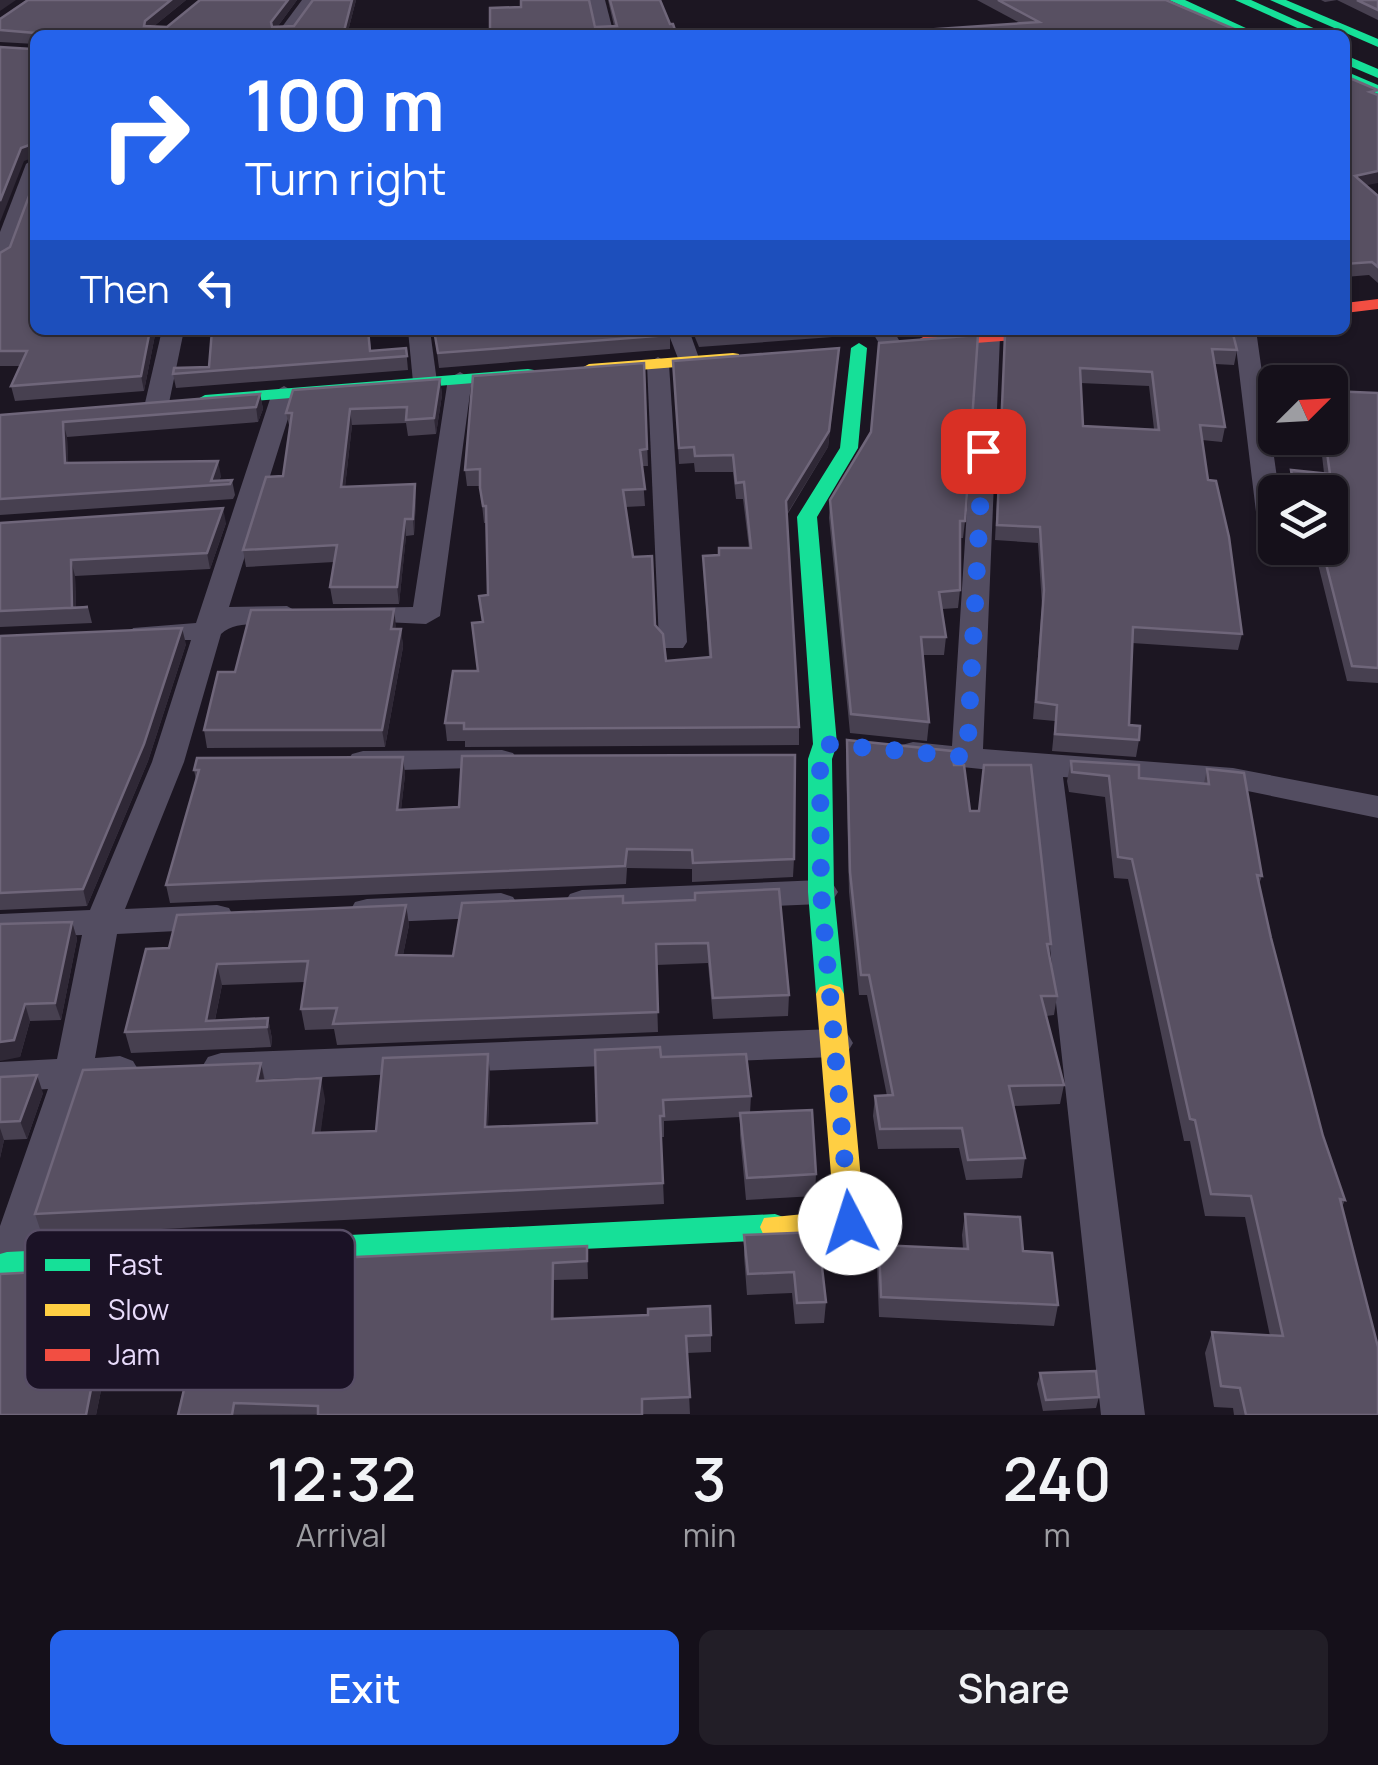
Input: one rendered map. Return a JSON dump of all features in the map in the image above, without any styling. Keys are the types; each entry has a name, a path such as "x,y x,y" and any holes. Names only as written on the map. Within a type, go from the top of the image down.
{"main road":[{"path":"1176,0 1243,30"},
{"path":"1208,0 1277,30"},
{"path":"1241,0 1311,30"},
{"path":"1276,0 1349,30"},
{"path":"1350,30 1378,42"},
{"path":"1350,46 1378,58"},
{"path":"1350,61 1378,74"},
{"path":"1350,77 1378,90"},
{"path":"1350,307 1378,304"},
{"path":"355,1248 850,1223 821,892 822,751 807,517 849,448 849,348 887,338 1003,335"},
{"path":"147,404 765,355"}],"street":[{"path":"288,30 310,0"},
{"path":"598,0 605,30"},
{"path":"0,259 30,178"},
{"path":"147,404 171,335"},
{"path":"420,335 426,382"},
{"path":"680,335 690,361"},
{"path":"1246,335 1264,475"},
{"path":"967,757 988,336"},
{"path":"658,364 673,642"},
{"path":"114,635 208,631 225,616 426,616 460,380"},
{"path":"3,1265 73,1073 102,922 168,762 284,393"},
{"path":"211,513 250,510"},
{"path":"780,759 869,748 1046,766 1233,778 1378,807"},
{"path":"326,761 524,760"},
{"path":"168,762 207,762"},
{"path":"1046,766 1124,1415"},
{"path":"335,912 821,892"},
{"path":"0,926 257,916"},
{"path":"190,1068 834,1043"},
{"path":"0,1078 151,1070"}],"building":[{"path":"28,0 171,0 144,26 167,27 200,0 288,0 271,22 272,27 294,26 313,0 352,0 344,30 30,33 0,30 0,19"},
{"path":"521,0 589,0 595,27 617,26 610,0 660,0 675,30 490,30 490,8 521,7"},
{"path":"998,0 1166,0 1236,30 922,30 1039,22"},
{"path":"1357,0 1378,0 1378,10"},
{"path":"0,47 30,49 30,145 21,148 0,201"},
{"path":"1350,78 1378,90 1370,92 1378,95 1378,171 1355,176 1378,196 1378,267 1372,262 1350,264"},
{"path":"30,193 30,335 149,335 141,376 11,386 27,351 0,351 0,253 10,247"},
{"path":"212,335 368,335 370,351 406,348 407,356 173,374 174,368 209,367"},
{"path":"435,335 670,335 438,353"},
{"path":"978,335 965,521 960,521 960,590 939,592 946,637 921,637 929,722 851,714 830,500 871,432 879,343"},
{"path":"1005,335 1233,335 1237,350 1212,349 1225,427 1200,425 1208,480 1216,481 1229,537 1242,634 1133,627 1129,725 1140,726 1139,740 1055,734 1057,705 1036,702 1044,590 1040,527 997,525","holes":["1080,368 1152,372 1159,430 1083,426"]},
{"path":"839,348 829,431 786,501 799,727 464,729 464,723 445,723 453,671 478,671 472,623 483,622 479,596 488,595 486,506 480,488 480,469 465,470 473,376 644,363 647,449 640,450 645,489 623,490 633,557 652,556 655,625 663,634 666,661 711,657 703,556 719,555 719,548 751,548 744,482 736,483 733,455 695,456 694,447 679,448 673,361"},
{"path":"440,379 434,418 406,420 407,407 350,409 341,487 415,484 413,519 405,519 397,587 330,587 337,545 243,550 266,477 283,476 292,413 286,413 293,390"},
{"path":"1348,392 1378,393 1378,668 1352,666 1326,565 1348,565 1348,475 1292,475 1291,470 1330,474 1327,455 1348,455"},
{"path":"260,394 256,407 63,422 65,463 218,461 211,481 232,480 230,484 0,499 0,415"},
{"path":"223,508 207,553 71,560 72,608 0,611 0,523"},
{"path":"394,609 391,629 401,629 382,730 204,730 218,672 235,672 251,610"},
{"path":"182,628 144,744 83,889 0,893 0,636"},
{"path":"847,740 952,751 954,765 964,765 970,811 979,811 984,765 1031,765 1051,944 1047,944 1057,996 1041,996 1064,1085 1009,1086 1025,1158 968,1160 962,1128 880,1129 875,1096 893,1095 869,975 861,975 850,872"},
{"path":"795,755 794,859 693,863 692,850 627,849 625,866 166,885 199,770 194,770 197,758 403,757 397,810 459,807 462,756"},
{"path":"1071,761 1139,765 1139,778 1209,784 1207,769 1244,773 1262,876 1257,875 1271,938 1323,1136 1345,1200 1340,1199 1378,1347 1378,1415 1246,1415 1240,1388 1221,1386 1212,1332 1283,1336 1251,1196 1211,1194 1195,1120 1190,1119 1132,859 1118,857 1109,776 1072,772"},
{"path":"779,889 789,995 713,998 708,943 656,944 658,1012 333,1024 337,1008 301,1009 308,961 217,964 206,1021 268,1018 267,1027 125,1032 146,949 169,948 177,915 406,905 396,955 453,956 462,903 623,896 623,903 695,900 695,893"},
{"path":"72,922 55,1003 25,1004 14,1040 0,1042 0,924"},
{"path":"660,1047 661,1057 746,1054 751,1096 663,1100 663,1183 35,1214 83,1070 261,1063 257,1081 321,1078 313,1133 376,1131 383,1058 488,1054 485,1127 597,1123 595,1050"},
{"path":"37,1075 20,1121 0,1122 0,1077"},
{"path":"812,1110 816,1174 747,1178 740,1113"},
{"path":"965,1214 1020,1217 1023,1251 1052,1253 1058,1305 881,1297 879,1245 968,1249"},
{"path":"818,1232 826,1302 797,1303 794,1272 748,1274 744,1235"},
{"path":"587,1246 587,1261 553,1263 552,1319 648,1315 648,1309 710,1306 711,1335 686,1336 690,1397 642,1399 642,1415 318,1415 318,1406 234,1403 232,1415 178,1415 184,1390 355,1390 355,1257"},
{"path":"25,1273 25,1390 91,1390 86,1415 0,1415 0,1274"},
{"path":"1096,1371 1099,1397 1046,1400 1040,1373"}],"traffic: fast":[{"path":"1175,0 1244,30"},
{"path":"1241,0 1311,30"},
{"path":"1276,0 1347,30"},
{"path":"1350,31 1378,43"},
{"path":"1350,61 1378,74"},
{"path":"1350,77 1378,90"},
{"path":"830,994 821,892 820,759 825,744 807,517 849,448 859,348"},
{"path":"205,400 528,374"},
{"path":"355,1248 775,1227"},
{"path":"7,1265 25,1264"}],"traffic: slow":[{"path":"589,369 733,358"},
{"path":"775,1227 850,1223 830,994"}],"traffic: jam":[{"path":"1350,307 1378,304"},
{"path":"923,342 1016,335"}],"route":[{"path":"850,1223 821,892 820,759 825,744 967,757 983,451"}]}
